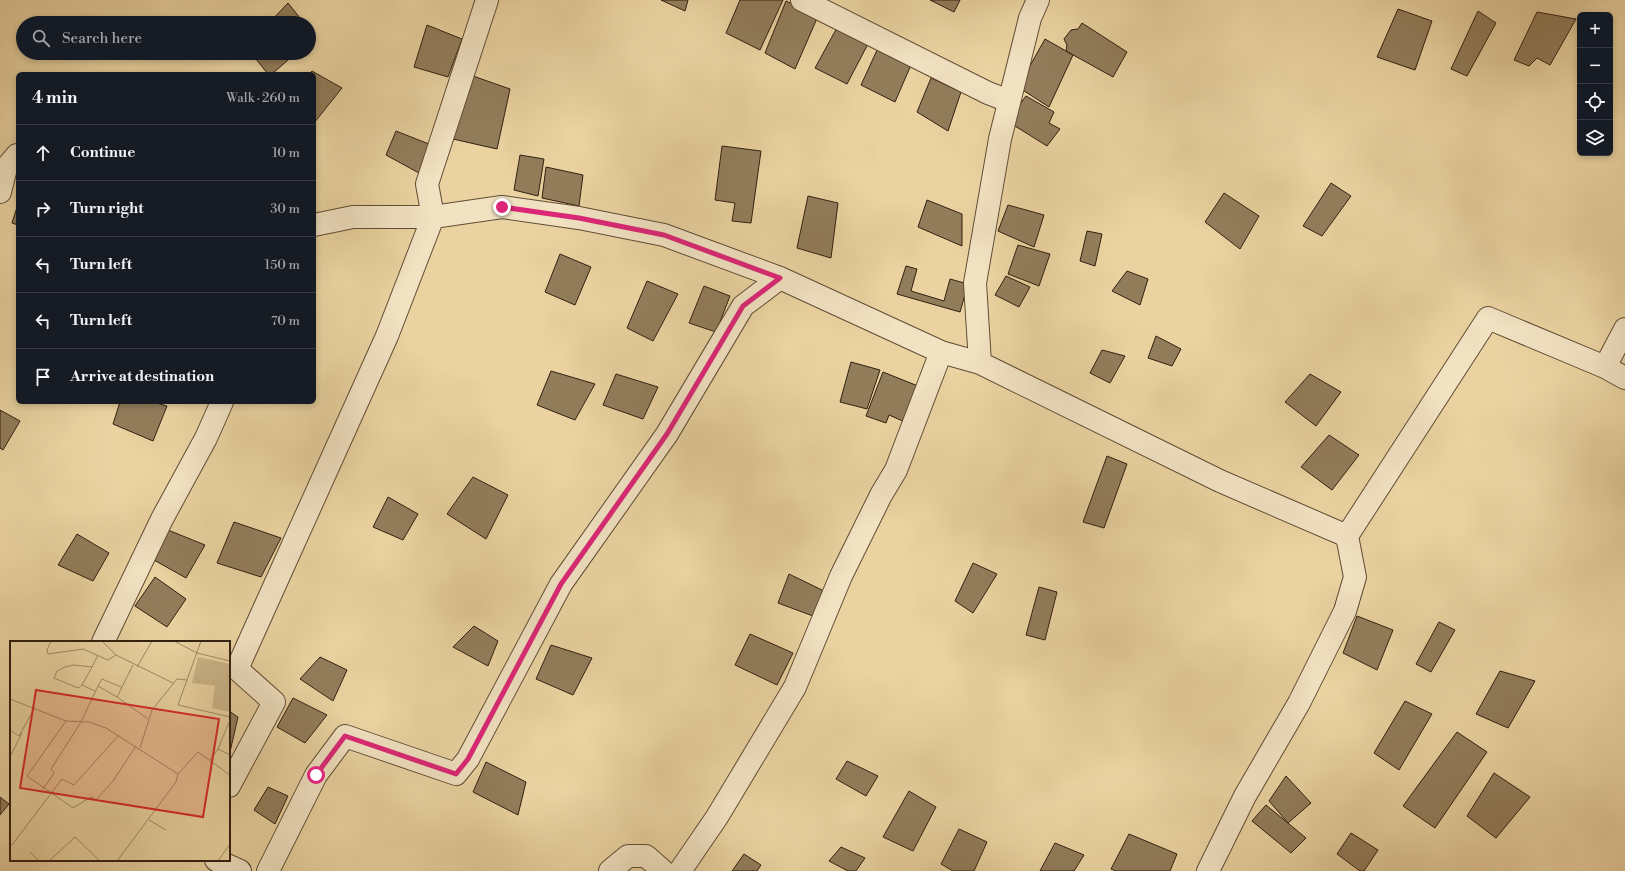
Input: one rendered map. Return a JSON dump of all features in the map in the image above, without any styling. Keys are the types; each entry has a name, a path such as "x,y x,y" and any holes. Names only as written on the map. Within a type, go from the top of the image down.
{"street":[{"path":"230,784 274,702 237,669 386,336 433,217 427,184 487,0"},
{"path":"802,0 988,93 1009,100"},
{"path":"980,362 975,283 1000,139 1030,18 1038,0"},
{"path":"0,192 6,168 12,154"},
{"path":"316,225 353,217 433,217 502,207 579,218 664,235 780,278 941,352 980,362 1220,481 1347,536"},
{"path":"268,871 316,775 345,736 456,774 468,759 561,584 667,434 743,306 780,278"},
{"path":"1208,871 1245,796 1299,703 1345,611 1356,577 1347,536 1488,318 1605,367 1625,378"},
{"path":"1605,367 1625,329"},
{"path":"680,871 716,817 795,687 842,576 881,495 896,470 941,352"},
{"path":"102,641 162,518 206,438 221,404"},
{"path":"610,871 628,856 646,856 663,871"},
{"path":"218,861 240,871"}],"building":[{"path":"661,0 688,0 685,11"},
{"path":"740,0 783,0 760,50 726,33"},
{"path":"930,0 960,0 954,12"},
{"path":"786,1 818,16 795,69 765,53"},
{"path":"288,3 298,16 276,16"},
{"path":"1398,9 1432,21 1415,70 1377,57"},
{"path":"1478,11 1496,23 1467,76 1451,69"},
{"path":"1537,12 1576,19 1550,65 1537,58 1529,66 1514,60"},
{"path":"1082,23 1127,52 1113,77 1066,51 1067,45 1064,39 1071,30 1078,29"},
{"path":"839,24 869,42 847,84 815,68"},
{"path":"427,25 462,39 448,77 414,67"},
{"path":"1045,39 1073,55 1049,107 1018,87"},
{"path":"878,48 911,65 895,102 861,85"},
{"path":"257,60 288,60 274,72 266,72"},
{"path":"316,73 342,88 316,120"},
{"path":"473,76 510,89 497,149 453,139"},
{"path":"931,78 961,92 948,131 917,112"},
{"path":"1026,96 1054,112 1049,123 1060,129 1047,146 1007,121"},
{"path":"396,131 429,144 419,173 386,155"},
{"path":"722,146 761,151 751,223 732,221 735,203 715,200"},
{"path":"520,155 544,159 538,196 514,190"},
{"path":"546,167 583,175 579,206 542,198"},
{"path":"1331,183 1351,196 1322,236 1303,226"},
{"path":"1224,193 1259,216 1240,249 1205,222"},
{"path":"808,196 838,203 831,258 797,248"},
{"path":"927,200 962,214 962,246 918,227"},
{"path":"1008,205 1044,215 1034,247 998,231"},
{"path":"16,210 16,224 12,223"},
{"path":"1087,231 1102,234 1095,266 1080,261"},
{"path":"1018,245 1050,254 1039,286 1008,274"},
{"path":"560,254 591,267 575,305 545,292"},
{"path":"906,266 917,269 911,291 944,301 950,279 968,284 960,312 897,294"},
{"path":"1127,271 1148,279 1140,305 1112,291"},
{"path":"1006,276 1030,287 1019,307 995,295"},
{"path":"647,281 678,294 653,341 627,328"},
{"path":"704,286 730,296 716,332 689,323"},
{"path":"1156,336 1181,349 1172,366 1148,358"},
{"path":"1102,350 1125,356 1110,383 1090,373"},
{"path":"851,362 880,370 867,409 840,402"},
{"path":"551,371 595,384 575,420 537,405"},
{"path":"883,372 918,386 905,422 889,415 886,423 866,416"},
{"path":"616,374 658,387 643,419 603,405"},
{"path":"1310,374 1341,392 1316,426 1285,402"},
{"path":"119,404 160,404 167,406 153,441 113,424"},
{"path":"0,410 20,421 3,450 0,448"},
{"path":"1329,435 1359,455 1332,490 1301,467"},
{"path":"1107,456 1127,464 1104,528 1083,522"},
{"path":"473,477 508,495 486,539 447,514"},
{"path":"388,497 418,514 403,540 373,527"},
{"path":"234,522 281,538 261,577 217,563"},
{"path":"168,530 205,545 186,578 154,560"},
{"path":"77,534 109,553 93,581 58,565"},
{"path":"973,563 997,574 973,613 955,601"},
{"path":"789,574 824,591 813,616 778,603"},
{"path":"155,577 186,599 167,627 135,606"},
{"path":"1039,587 1057,592 1045,640 1026,635"},
{"path":"1357,616 1393,630 1377,670 1343,653"},
{"path":"1439,622 1455,630 1431,672 1416,664"},
{"path":"474,626 498,641 488,666 453,647"},
{"path":"750,634 793,653 777,685 735,665"},
{"path":"551,645 592,658 573,695 536,679"},
{"path":"320,657 347,670 333,701 300,679"},
{"path":"1500,671 1535,681 1508,728 1476,714"},
{"path":"293,698 327,715 305,743 277,727"},
{"path":"1405,701 1432,714 1399,770 1374,753"},
{"path":"230,712 238,717 230,752"},
{"path":"1457,732 1487,752 1435,828 1403,806"},
{"path":"847,761 878,776 866,796 836,779"},
{"path":"486,762 526,782 518,815 473,792"},
{"path":"1494,773 1530,797 1496,838 1467,816"},
{"path":"1286,776 1311,803 1288,823 1269,801"},
{"path":"268,787 288,796 275,824 254,810"},
{"path":"909,791 936,807 913,851 883,837"},
{"path":"0,797 9,804 0,815"},
{"path":"1266,805 1306,838 1291,853 1252,821"},
{"path":"959,829 987,842 974,871 953,871 941,864"},
{"path":"1351,833 1378,850 1364,871 1360,871 1337,854"},
{"path":"1129,834 1177,854 1170,871 1116,871 1111,869"},
{"path":"1055,843 1084,855 1074,871 1040,871"},
{"path":"841,847 865,858 856,871 848,871 829,861"},
{"path":"744,854 761,865 757,871 732,871"}],"route":[{"path":"316,775 345,736 456,774 468,759 561,584 667,434 743,306 780,278 664,235 579,218 502,207"}]}
